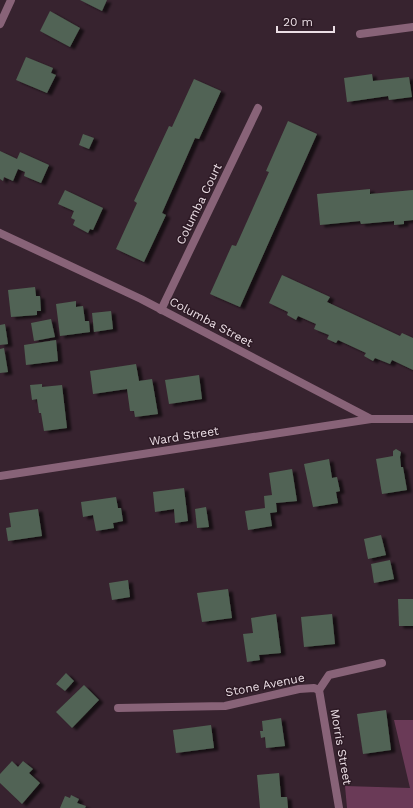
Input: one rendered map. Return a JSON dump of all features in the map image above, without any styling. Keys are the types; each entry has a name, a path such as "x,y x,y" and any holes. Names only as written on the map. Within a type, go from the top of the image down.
{"street":[{"path":"0,24 11,0"},
{"path":"360,34 413,27"},
{"name":"Columba Court","path":"161,310 258,108"},
{"name":"Columba Street","path":"0,234 161,310 371,419 413,419"},
{"name":"Ward Street","path":"0,476 371,419"},
{"name":"Stone Avenue","path":"118,708 225,706 299,689 314,688 319,690 329,675 382,663"},
{"name":"Morris Street","path":"319,690 339,808"}],"shaded area":[{"path":"394,720 413,720 413,808 347,808 345,786 410,788"}],"building":[{"path":"80,0 107,0 102,11"},
{"path":"50,11 80,28 70,47 40,31"},
{"path":"26,57 53,68 51,73 56,75 47,93 16,80"},
{"path":"372,74 373,81 409,77 412,97 389,100 388,96 347,102 344,78"},
{"path":"194,79 221,91 199,139 195,138 162,213 166,215 144,262 116,249 137,203 134,201 169,126 172,127"},
{"path":"288,121 317,134 240,307 210,294 232,245 236,246 269,172 266,171"},
{"path":"83,134 94,138 89,149 79,145"},
{"path":"0,151 17,159 20,152 49,165 41,183 24,176 25,172 18,169 13,181 4,177 3,181 0,179"},
{"path":"370,189 370,194 413,190 413,220 404,221 404,224 394,225 394,221 361,224 360,221 320,225 317,194"},
{"path":"65,190 103,208 93,230 90,229 88,233 73,225 75,220 71,218 74,211 58,204"},
{"path":"282,275 330,297 327,302 400,336 402,333 413,338 413,370 392,360 390,364 375,358 373,361 364,356 366,353 338,340 336,343 327,339 329,335 314,329 316,324 298,316 296,320 287,315 288,312 269,303"},
{"path":"35,287 36,296 40,296 41,311 37,311 37,315 11,317 8,290"},
{"path":"76,301 76,307 83,306 85,321 89,321 90,332 60,336 56,304"},
{"path":"111,311 113,329 94,332 92,313"},
{"path":"51,319 55,337 34,341 31,323"},
{"path":"5,324 8,344 0,345 0,325"},
{"path":"56,340 58,361 26,365 24,345"},
{"path":"4,348 8,372 0,373 0,349"},
{"path":"136,364 139,381 152,379 158,414 135,417 134,411 130,411 127,389 93,394 90,371"},
{"path":"199,375 202,399 169,404 165,380"},
{"path":"42,384 42,387 62,385 67,428 44,431 37,399 32,400 30,385"},
{"path":"396,449 401,452 401,467 403,467 407,490 382,494 376,459 393,456 393,451"},
{"path":"329,459 332,478 337,477 340,491 336,492 338,503 313,507 304,464"},
{"path":"292,469 297,501 276,503 277,512 270,513 272,526 248,530 245,511 265,508 264,496 272,495 269,473"},
{"path":"184,488 188,521 175,523 174,509 155,512 153,492"},
{"path":"116,497 118,508 121,508 123,521 113,523 114,528 96,531 93,515 83,517 81,502"},
{"path":"206,507 209,527 197,528 195,509"},
{"path":"38,509 42,536 8,541 6,528 11,527 9,513"},
{"path":"381,535 386,555 368,559 364,539"},
{"path":"390,560 394,579 374,583 371,564"},
{"path":"128,580 130,597 112,600 109,583"},
{"path":"228,589 232,618 202,622 197,593"},
{"path":"398,599 413,599 413,626 399,626"},
{"path":"276,614 281,653 259,655 260,660 247,662 243,634 253,633 251,618"},
{"path":"332,614 335,644 304,647 301,617"},
{"path":"66,673 74,681 65,691 56,684"},
{"path":"84,685 99,700 72,728 56,712"},
{"path":"386,710 391,750 363,754 357,714"},
{"path":"281,718 285,746 266,748 265,737 261,738 260,731 263,731 262,721"},
{"path":"211,725 214,748 176,753 173,730"},
{"path":"12,761 18,767 23,761 33,769 29,773 40,783 22,804 0,783 0,774"},
{"path":"279,773 281,797 287,797 288,808 260,808 257,775"},
{"path":"71,795 79,799 77,803 86,806 85,808 60,808 65,796 70,798"}]}
